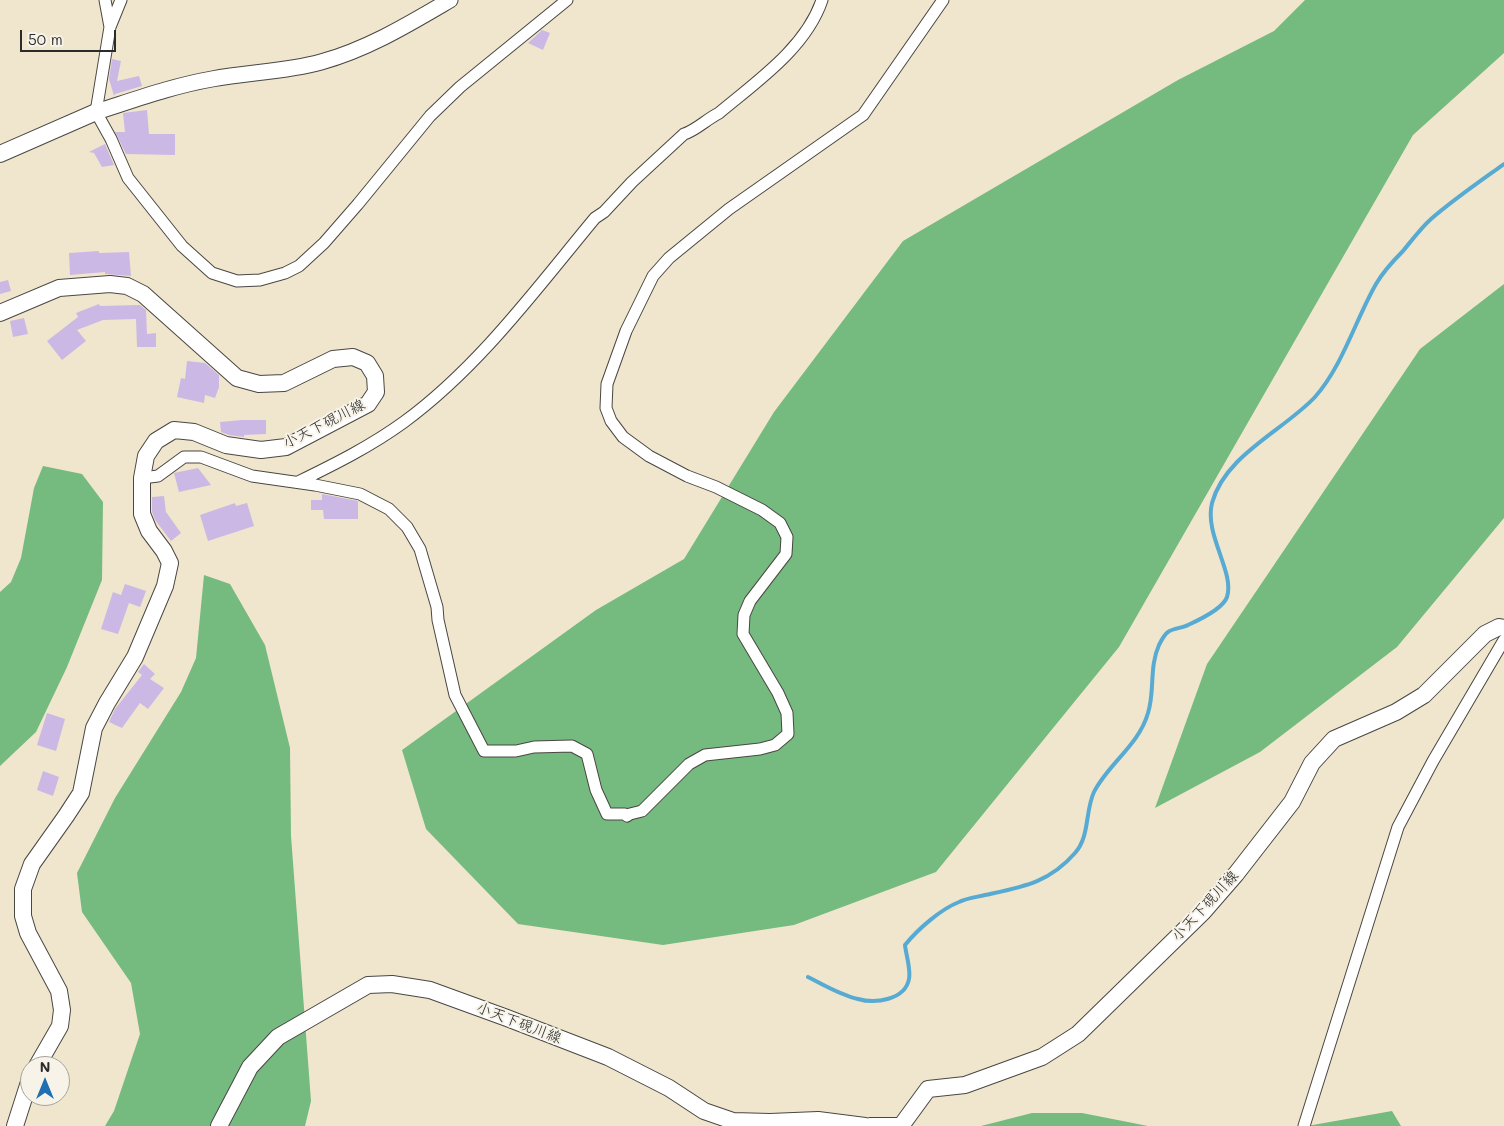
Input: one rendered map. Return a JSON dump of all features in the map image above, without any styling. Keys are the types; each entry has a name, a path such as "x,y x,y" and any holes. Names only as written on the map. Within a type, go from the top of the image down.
{"main road":[{"path":"0,154 96,112"},
{"name":"小天下硯川線","path":"0,313 59,288 110,284 127,286 143,294 237,378 259,384 284,383 333,359 352,357 367,363 375,376 376,392 368,404 286,447 261,450 226,445 194,432 174,430 156,441 146,456 142,478 142,514 149,531 164,551 170,564 165,586 135,657 94,728 81,793 32,864 23,889 23,916 28,933 60,992 62,1010 60,1026 43,1056"},
{"name":"小天下硯川線","path":"870,1126 901,1126 928,1089 965,1085 1042,1057 1078,1034 1202,912 1236,874 1292,802 1312,763 1334,739 1396,712 1424,695 1485,634 1499,627 1504,628"},
{"name":"小天下硯川線","path":"219,1126 250,1067 278,1037 368,985 392,984 430,990 608,1057 669,1088 704,1111 733,1121 818,1120 865,1126"},
{"path":"15,1126 21,1106"}],"street":[{"path":"105,0 110,27"},
{"path":"121,0 110,27 96,112 128,178 182,246 212,273 237,281 260,280 285,273 299,266 324,243 430,116 460,87 567,0"},
{"path":"96,112 165,90 194,83 278,72 321,62 364,47 406,26 450,0"},
{"path":"297,482 332,466 405,421 449,384 506,326 595,218 604,212 632,182 684,134 719,113 801,40 818,12 822,0"},
{"path":"142,478 158,476 184,457 201,457 252,476 360,494 389,509 407,527 420,549 437,607 438,620 455,696 484,750 572,746 587,754 596,790 607,814 625,814 628,816 642,810 689,764 705,756 760,750 775,745 788,734 787,713 778,693 742,634 744,615 750,601 786,554 787,537 780,523 762,510 649,456 623,437 611,421 606,408 607,384 626,332 653,276 670,258 729,209 864,115 943,0"},
{"path":"1304,1126 1398,827 1433,761 1504,640"}],"green space":[{"path":"1305,0 1504,0 1504,53 1413,135 1119,647 936,872 794,925 663,945 518,924 426,829 402,750 596,610 684,559 774,412 903,241 1178,80 1274,31"},
{"path":"1504,284 1504,518 1397,647 1260,752 1155,808 1207,664 1420,349"},
{"path":"43,466 82,474 103,502 102,580 67,667 36,732 0,766 0,592 11,582 21,558 34,488"},
{"path":"204,575 230,584 265,645 290,748 291,836 311,1101 305,1126 105,1126 114,1111 140,1034 131,983 82,912 77,873 115,798 181,692 196,658"},
{"path":"1392,1111 1401,1126 1307,1126"},
{"path":"1032,1113 1082,1113 1148,1126 981,1126"}],"building":[{"path":"542,30 550,33 543,50 528,43"},
{"path":"112,59 121,61 117,81 139,76 142,86 115,94 114,96 109,79"},
{"path":"147,110 149,134 175,134 175,155 126,154 115,132 125,132 123,113"},
{"path":"105,144 114,165 102,167 94,153 89,152"},
{"path":"99,251 99,253 129,252 131,276 105,274 105,272 70,275 69,253"},
{"path":"8,280 11,291 0,294 0,282"},
{"path":"99,304 100,306 140,305 146,310 147,334 156,333 156,347 137,347 136,319 103,320 77,330 86,341 62,360 47,341 78,317 76,313"},
{"path":"24,318 28,334 13,337 10,321"},
{"path":"187,361 205,363 219,375 219,387 215,398 205,395 204,403 177,397 181,378 185,379"},
{"path":"266,420 266,434 244,435 244,437 221,432 220,422"},
{"path":"198,468 211,485 179,492 174,473"},
{"path":"322,494 358,501 358,519 324,519 323,510 311,510 311,500 322,500"},
{"path":"164,496 166,512 181,533 171,541 155,520 152,512 152,497"},
{"path":"235,503 236,506 247,503 254,526 208,541 200,515"},
{"path":"125,584 146,591 140,607 129,603 118,634 101,629 113,592 121,595"},
{"path":"144,664 155,674 150,679 164,688 148,709 140,703 122,728 109,722 115,709 142,675 138,672"},
{"path":"47,713 65,719 56,751 37,745"},
{"path":"43,771 59,777 53,796 37,790"}],"waterway":[{"path":"808,977 838,992 858,999 873,1001 896,996 902,992 909,979 909,966 905,945 930,920 945,909 962,901 1023,886 1045,877 1055,871 1075,853 1083,839 1094,792 1107,772 1131,745 1144,724 1150,705 1154,662 1159,645 1170,631 1186,626 1210,614 1221,606 1227,597 1227,576 1215,540 1211,515 1212,503 1219,486 1242,457 1315,397 1341,357 1368,298 1379,280 1420,230 1449,204 1504,164"}]}
